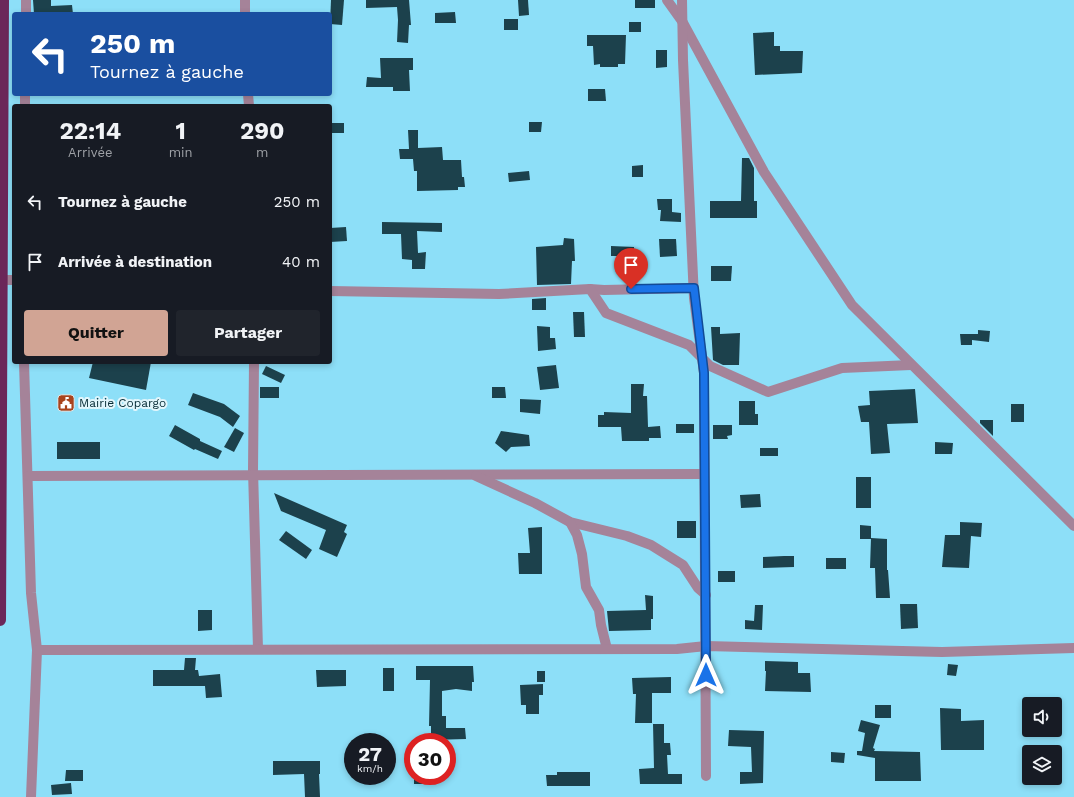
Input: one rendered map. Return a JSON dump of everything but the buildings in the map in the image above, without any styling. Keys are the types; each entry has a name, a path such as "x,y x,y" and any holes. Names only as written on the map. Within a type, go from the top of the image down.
{"highway":[{"path":"0,620 3,0"}],"street":[{"path":"26,0 26,12"},
{"path":"245,0 245,12"},
{"path":"667,0 682,21 764,172 852,305 1074,526"},
{"path":"682,0 683,60 694,288 704,373 706,776"},
{"path":"1,280 12,280"},
{"path":"332,291 499,294 590,289 694,288"},
{"path":"590,289 606,313 689,345 710,366 768,392 842,368 911,365"},
{"path":"24,364 31,593 37,650 31,797"},
{"path":"254,364 253,476 258,649"},
{"path":"28,476 704,474"},
{"path":"472,475 534,503 570,522 627,536 651,545 683,566 698,588 706,595"},
{"path":"570,522 577,535 582,554 586,587 599,610 607,649"},
{"path":"37,650 677,649 706,646 942,652 1074,648"}],"place":[{"name":"Mairie Copargo","path":"66,403"}],"route":[{"path":"631,289 694,288 704,373 706,675"}]}
